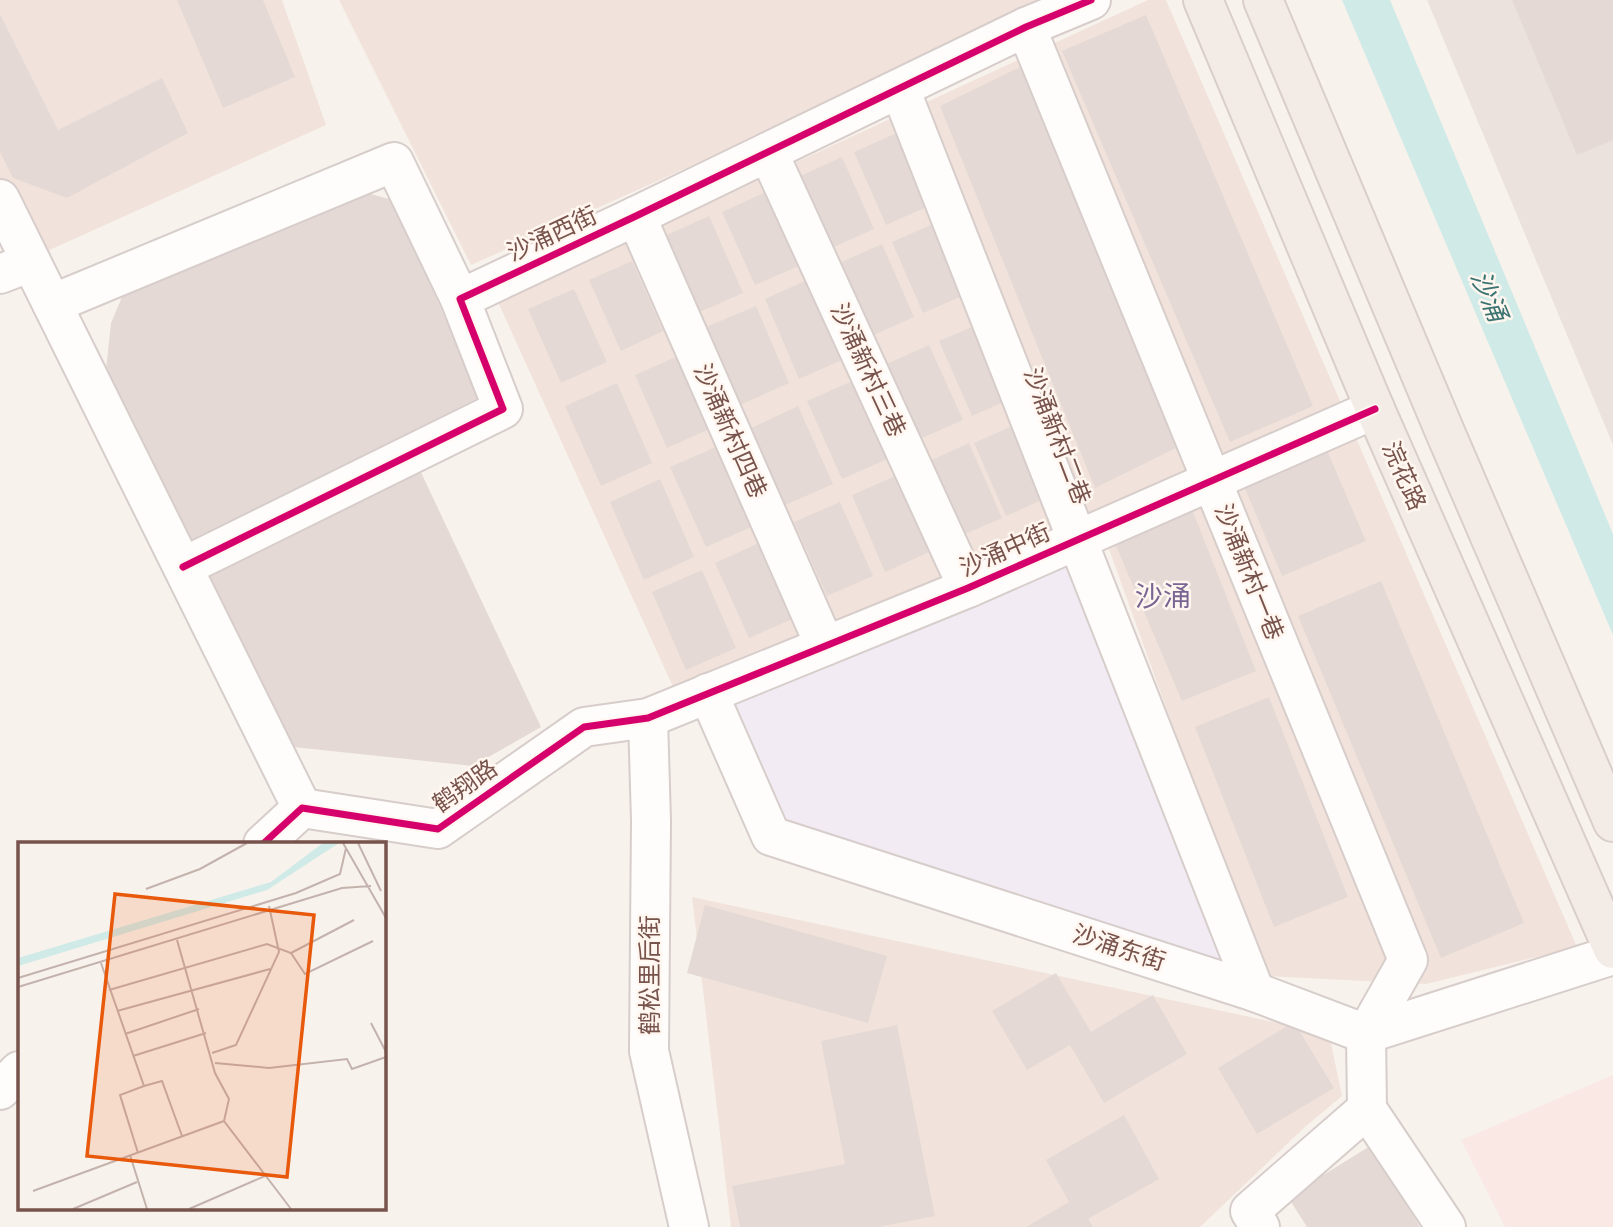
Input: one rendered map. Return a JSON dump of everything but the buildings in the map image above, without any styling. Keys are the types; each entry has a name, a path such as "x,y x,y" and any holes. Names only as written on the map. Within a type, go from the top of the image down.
{"main road":[{"name":"浣花路","path":"1203,0 1375,409 1613,949"},
{"path":"1263,0 1613,822"}],"street":[{"name":"沙涌西街","path":"460,299 1026,27 1091,0"},
{"name":"沙涌新村一巷","path":"1026,27 1408,960 1366,1034"},
{"name":"沙涌新村二巷","path":"900,89 1255,992"},
{"name":"沙涌新村三巷","path":"768,152 968,587"},
{"path":"52,304 394,162 460,299 503,409 183,567"},
{"path":"0,199 16,268 52,304 302,808 265,842"},
{"name":"沙涌新村四巷","path":"636,216 825,646"},
{"name":"沙涌中街","path":"648,718 968,587 1375,409"},
{"name":"沙涌东街","path":"708,693 771,836 1255,992 1366,1034"},
{"name":"鹤翔路","path":"302,808 438,829 584,727 648,718"},
{"name":"鹤松里后街","path":"648,718 651,821 649,1051 689,1227"},
{"path":"1446,1227 1367,1109 1366,1034 1613,955"},
{"path":"0,1090 18,1073"},
{"path":"1260,1227 1250,1211 1367,1109"}],"shaded area":[{"path":"0,0 282,0 326,125 12,267 0,241"},
{"path":"339,0 1059,0 471,265"},
{"path":"1148,0 1166,0 1577,947 1426,984 1263,976 1097,516 674,689 497,300"},
{"path":"1427,0 1613,0 1613,445"},
{"path":"1066,566 1235,971 790,828 735,703"},
{"path":"692,897 1329,1034 1342,1096 1305,1127 1200,1227 731,1227"},
{"path":"1613,1075 1613,1227 1505,1227 1461,1140"}],"water":[{"path":"1342,0 1390,0 1613,534 1613,635"}],"cycle path":[{"path":"183,567 503,409 460,299 1026,27 1091,0"},
{"path":"265,842 302,808 438,829 584,727 648,718 968,588 1375,409"}],"district":[{"name":"沙涌","path":"1163,596"}]}
